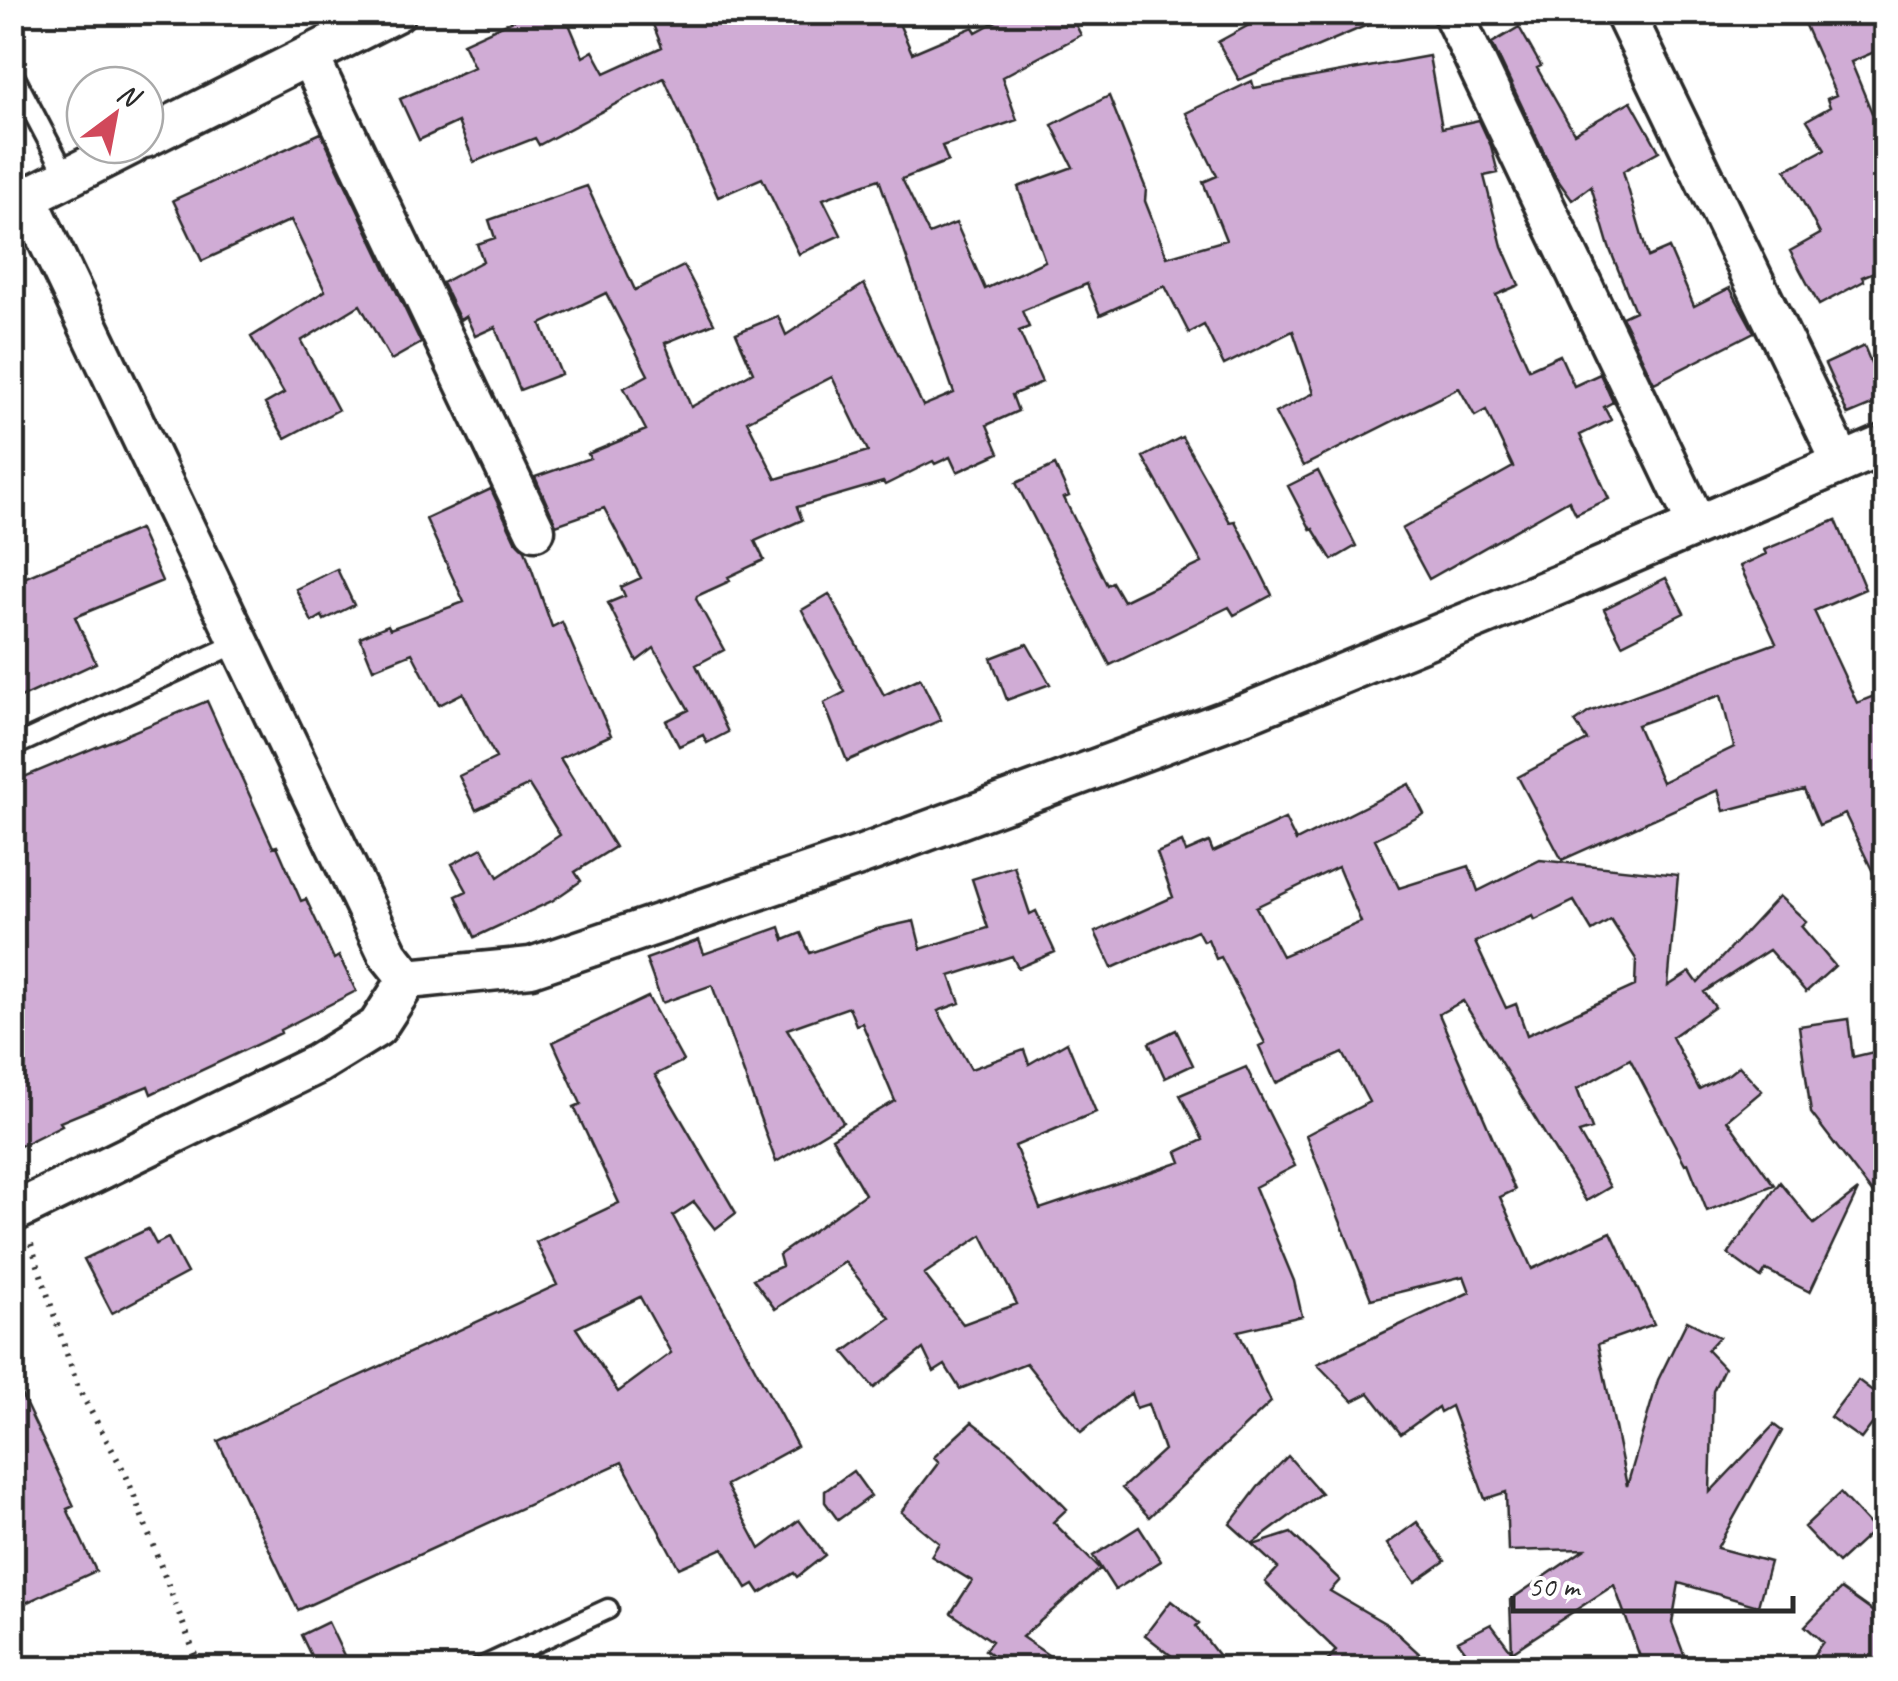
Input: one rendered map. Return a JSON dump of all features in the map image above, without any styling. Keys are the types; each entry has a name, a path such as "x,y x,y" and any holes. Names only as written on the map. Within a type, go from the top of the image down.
{"street":[{"path":"165,128 396,12"},
{"path":"1452,12 1697,524"},
{"path":"1624,12 1841,461"},
{"path":"309,56 535,530"},
{"path":"91,165 20,201 240,642 388,954 408,979"},
{"path":"408,979 531,967 862,855 1249,712 1561,584 1886,444"},
{"path":"17,1212 317,1064 377,1026 408,979"}],"lane":[{"path":"12,72 67,177"},
{"path":"12,747 240,642"},
{"path":"480,1668 608,1610"}],"path":[{"path":"17,1212 78,1388 126,1474 200,1668"}],"building":[{"path":"531,12 564,12 583,57 593,51 605,73 662,47 648,12 709,12 713,25 741,12 894,12 912,53 973,27 976,32 1013,12 1069,12 1081,35 1002,77 1017,120 942,146 948,161 902,179 929,234 956,223 985,289 1045,261 1018,187 1073,167 1052,125 1109,96 1146,189 1145,201 1167,257 1226,240 1203,182 1217,176 1186,113 1252,81 1254,88 1429,56 1442,128 1479,120 1491,146 1498,173 1484,176 1502,246 1519,285 1496,295 1529,369 1560,355 1574,386 1600,374 1613,402 1604,407 1611,420 1580,435 1609,499 1576,514 1569,500 1429,579 1402,529 1513,467 1486,410 1475,416 1459,388 1303,466 1275,413 1314,393 1293,331 1224,365 1204,325 1189,333 1165,286 1100,315 1087,284 1022,311 1029,327 1019,331 1042,382 1012,395 1018,411 987,425 999,453 957,472 950,457 935,464 933,461 885,485 883,482 797,507 802,520 755,541 764,560 697,596 724,650 696,665 728,732 707,743 703,735 679,746 666,721 689,710 654,648 637,661 608,603 625,596 621,587 641,578 604,508 556,525 535,477 590,458 588,454 646,430 624,388 648,375 606,293 541,324 561,374 520,390 495,327 475,336 466,316 460,320 442,283 483,261 477,244 495,238 489,220 587,186 635,290 684,266 714,323 665,343 691,407 753,372 736,333 778,316 786,335 864,284 923,406 954,393 879,179 823,199 841,235 799,254 762,178 718,197 664,78 539,145 535,138 474,162 458,122 419,140 400,99 474,67 463,43","holes":["832,377 868,451 776,479 747,421"]},
{"path":"1273,12 1398,12 1239,80 1218,42"},
{"path":"1799,12 1886,12 1886,47 1851,62 1872,113 1886,108 1886,267 1862,277 1864,281 1819,305 1790,251 1820,234 1786,170 1825,149 1807,120 1830,107 1827,99 1836,95"},
{"path":"1519,27 1574,133 1631,101 1659,151 1623,171 1648,257 1669,248 1694,306 1730,288 1754,332 1654,383 1622,317 1635,311 1609,247 1591,186 1572,200 1555,176 1492,43"},
{"path":"321,133 421,343 391,360 360,305 301,341 338,410 285,438 265,404 284,393 251,337 325,291 291,220 202,261 173,200"},
{"path":"1864,346 1886,399 1848,415 1825,364"},
{"path":"1182,437 1230,522 1235,521 1272,595 1234,615 1229,607 1110,665 1016,483 1055,465 1069,496 1064,498 1107,585 1112,582 1123,601 1202,563 1143,457"},
{"path":"1318,471 1356,546 1332,560 1288,486"},
{"path":"491,489 515,540 525,550 552,627 562,622 611,735 560,758 615,847 575,872 581,881 552,901 475,937 456,896 467,891 452,864 482,848 498,877 560,835 529,785 476,810 459,776 496,758 463,693 439,705 412,653 373,669 360,637 464,602 426,519"},
{"path":"1836,520 1865,589 1814,611 1857,703 1886,691 1886,899 1845,814 1819,825 1804,790 1724,811 1718,790 1562,860 1518,777 1587,740 1575,722 1589,712 1776,643 1740,566 1766,554 1764,550","holes":["1721,695 1734,747 1662,782 1637,725"]},
{"path":"139,529 162,581 75,617 96,663 12,702 12,583"},
{"path":"337,569 354,605 312,622 296,589"},
{"path":"1666,578 1684,613 1622,644 1604,609"},
{"path":"829,594 884,695 920,678 941,720 847,761 824,703 845,692 802,610"},
{"path":"1027,644 1050,684 1007,700 991,658"},
{"path":"207,701 273,847 277,846 301,901 306,899 334,959 339,956 356,991 280,1030 281,1033 151,1094 148,1086 60,1122 62,1125 12,1150 12,782"},
{"path":"1409,784 1424,814 1375,839 1399,888 1469,866 1478,891 1540,860 1678,875 1668,986 1690,972 1698,983 1779,896 1806,921 1801,926 1835,966 1806,992 1769,950 1704,992 1715,1007 1672,1037 1699,1089 1739,1066 1762,1091 1727,1120 1774,1185 1707,1211 1688,1163 1685,1164 1630,1059 1577,1089 1592,1129 1579,1133 1610,1187 1586,1201 1463,1001 1439,1014 1515,1190 1500,1197 1532,1269 1611,1232 1654,1324 1598,1344 1627,1486 1658,1380 1687,1321 1719,1337 1707,1350 1724,1368 1713,1391 1710,1492 1774,1425 1782,1431 1717,1548 1770,1562 1758,1606 1679,1583 1672,1623 1689,1668 1644,1668 1614,1585 1512,1652 1510,1600 1585,1549 1508,1551 1506,1492 1485,1499 1451,1406 1440,1412 1438,1407 1401,1434 1369,1393 1353,1401 1317,1364 1470,1292 1464,1276 1371,1299 1306,1135 1369,1102 1343,1053 1276,1083 1259,1046 1265,1043 1221,957 1216,959 1208,939 1203,941 1197,930 1112,968 1095,932 1173,897 1157,853 1182,842 1186,852 1209,842 1213,852 1285,819 1296,841","holes":["1338,867 1361,922 1282,956 1256,907","1574,901 1592,931 1611,920 1636,959 1635,986 1527,1035 1516,1004 1506,1008 1475,942"]},
{"path":"1014,866 1030,914 1036,911 1055,952 1018,968 1012,956 950,976 960,1003 938,1011 971,1069 1024,1050 1029,1064 1067,1042 1096,1112 1015,1146 1040,1209 1181,1162 1177,1152 1203,1140 1180,1095 1246,1067 1295,1166 1255,1187 1294,1281 1302,1316 1238,1331 1271,1402 1149,1517 1122,1488 1164,1450 1148,1404 1136,1408 1131,1393 1081,1432 1026,1363 960,1389 945,1365 934,1372 923,1349 874,1388 844,1352 890,1318 845,1262 775,1309 753,1279 782,1266 779,1255 865,1194 832,1138 895,1101 862,1023 856,1025 849,1007 787,1029 843,1122 776,1162 712,985 662,1003 646,959 699,940 704,954 780,927 784,940 801,933 810,953 877,929 914,921 921,949 988,928 972,879","holes":["982,1235 1017,1304 963,1324 924,1274"]},
{"path":"648,997 683,1061 655,1075 736,1213 715,1229 694,1202 673,1216 797,1446 726,1485 760,1549 799,1520 825,1555 797,1577 794,1573 760,1593 754,1584 747,1588 723,1548 679,1568 622,1462 298,1610 218,1441 557,1285 536,1242 619,1203 574,1107 581,1104 553,1042","holes":["640,1297 671,1353 618,1392 576,1328"]},
{"path":"1848,1019 1853,1057 1886,1049 1886,1211 1811,1113 1799,1026"},
{"path":"1176,1030 1193,1065 1165,1078 1149,1043"},
{"path":"1780,1182 1814,1224 1858,1190 1810,1292 1766,1270 1761,1278 1728,1254"},
{"path":"148,1229 156,1244 168,1238 187,1273 112,1313 84,1259"},
{"path":"12,1375 74,1506 67,1509 96,1571 12,1609"},
{"path":"1858,1380 1886,1401 1861,1439 1830,1417"},
{"path":"972,1422 1012,1453 1067,1509 1053,1522 1100,1569 1022,1637 1067,1668 1011,1668 985,1650 992,1641 951,1613 972,1581 931,1556 939,1543 901,1512 939,1462 934,1457"},
{"path":"1288,1456 1321,1493 1252,1544 1230,1524"},
{"path":"853,1471 871,1496 838,1520 825,1502 825,1491"},
{"path":"1840,1493 1874,1530 1838,1563 1804,1527"},
{"path":"1417,1522 1445,1561 1415,1582 1387,1544"},
{"path":"1139,1527 1161,1561 1115,1590 1093,1556"},
{"path":"1291,1533 1340,1580 1330,1591 1388,1625 1435,1668 1322,1668 1336,1650 1265,1582 1278,1568 1253,1545"},
{"path":"1841,1589 1886,1621 1886,1668 1804,1668 1823,1642 1805,1626"},
{"path":"1171,1601 1199,1623 1196,1626 1228,1668 1187,1668 1145,1635"},
{"path":"328,1622 350,1668 317,1668 301,1635"},
{"path":"1491,1624 1524,1668 1478,1668 1458,1641"}]}
